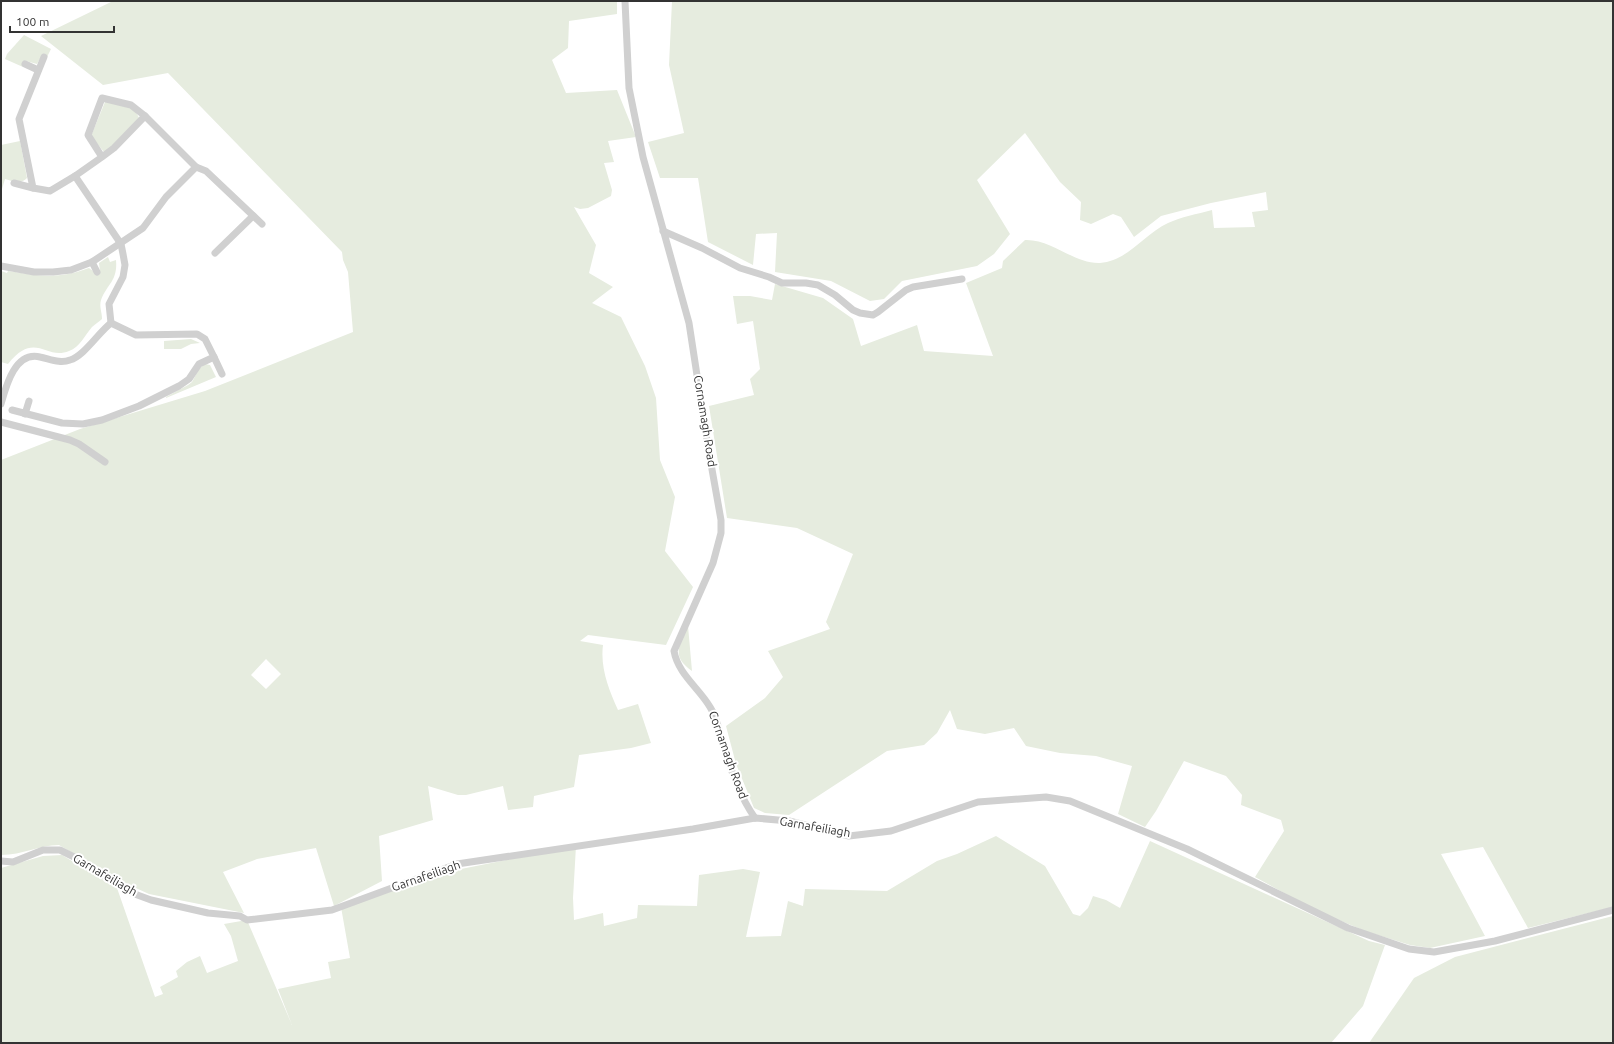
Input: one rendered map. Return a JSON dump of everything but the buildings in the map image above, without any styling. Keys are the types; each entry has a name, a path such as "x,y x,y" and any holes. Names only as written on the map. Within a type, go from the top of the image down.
{"street":[{"name":"Cornamagh Road","path":"625,1 629,88 643,158 689,323 721,520 721,533 713,563 674,651 675,661 710,706 717,721 728,762 746,805 755,818"},
{"path":"33,188 19,118 44,57"},
{"path":"25,64 38,70"},
{"path":"102,157 88,135 103,95 131,104 196,167 206,171 262,224"},
{"path":"14,184 50,191 114,148 145,116"},
{"path":"1,266 34,272 54,272 71,270 92,262 143,228 166,197 196,167"},
{"path":"74,176 121,244 125,272 109,302 111,323"},
{"path":"215,252 253,216"},
{"path":"663,231 702,248 740,268 769,276 782,283 806,283 818,285 835,295 860,314 872,315 878,312 906,290 913,287 962,280"},
{"path":"92,262 97,272"},
{"path":"111,323 136,335 197,334 205,339 222,374"},
{"path":"1,404 11,374 23,360 35,356 61,362 73,359 80,355 102,330 111,323"},
{"path":"12,410 62,423 83,424 102,420 139,406 180,386 190,379 199,364 214,357"},
{"path":"25,414 29,401"},
{"path":"1,422 70,440 79,444 105,462"},
{"name":"Garnafeiliagh","path":"2,862 13,862 43,850 60,850 138,895 151,900 208,913 240,916 246,920 332,910 456,864 685,830 755,818 789,821 849,836 891,831 978,802 1046,797 1070,801 1188,849 1348,928 1409,949 1434,952 1495,941 1613,910"}],"shaded area":[{"path":"113,1 617,1 617,14 569,21 568,48 552,60 566,93 617,90 636,137 608,141 614,162 604,163 612,190 611,196 588,208 580,209 574,207 596,245 589,273 613,287 592,303 621,317 645,366 656,398 660,460 675,497 665,551 693,587 666,645 588,635 580,641 603,645 602,654 604,670 618,710 638,704 651,743 631,748 579,755 574,787 534,796 533,807 508,810 503,786 466,795 458,795 428,786 433,820 379,836 382,881 334,906 316,848 257,859 223,872 244,913 149,894 127,884 59,845 52,845 9,855 1,855 1,460 80,429 205,391 353,332 348,272 343,260 342,252 168,73 103,85 41,36","holes":["266,659 281,674 266,689 251,675"]},
{"path":"672,1 1613,1 1613,907 1528,928 1483,847 1441,854 1485,936 1430,948 1410,945 1365,931 1315,910 1255,877 1284,831 1281,820 1241,805 1242,795 1226,776 1184,761 1156,811 1145,827 1118,814 1132,766 1096,756 1060,753 1026,746 1014,728 985,734 957,729 950,710 937,733 924,745 887,751 789,815 765,813 754,808 736,764 726,726 765,698 783,677 768,651 830,629 826,622 853,554 797,528 727,518 709,406 754,395 750,379 760,369 753,321 737,324 733,296 750,296 772,300 775,284 823,298 853,319 861,346 917,325 924,351 993,356 966,283 1002,268 1003,261 1025,240 1044,243 1081,260 1100,263 1119,257 1159,228 1178,219 1212,210 1214,228 1255,227 1252,212 1268,210 1266,192 1211,203 1161,216 1134,237 1121,217 1113,214 1091,224 1080,220 1081,202 1060,182 1025,133 977,180 1010,234 994,254 977,266 902,281 884,299 870,301 831,281 775,272 777,233 756,234 753,265 708,242 698,178 660,178 648,142 684,133 669,65"},
{"path":"24,35 51,49 47,57 42,55 37,64 26,61 23,67 5,59 7,54"},
{"path":"105,102 130,108 134,110 139,118 110,148 104,152 91,136"},
{"path":"20,141 27,178 20,182 5,179 2,189 1,145"},
{"path":"108,257 110,262 116,260 116,267 114,278 101,300 100,305 102,319 92,327 76,347 61,353 40,348 26,349 17,354 8,364 1,362 1,271 7,273 8,271 53,276 71,274 89,268 93,271 100,271 99,263"},
{"path":"191,339 200,343 191,344 181,349 164,349 164,341"},
{"path":"205,364 210,365 216,377 166,398 192,382 199,369"},
{"path":"688,626 692,671 685,666 679,655 680,645"},
{"path":"996,836 1045,866 1073,914 1080,916 1088,908 1093,896 1106,900 1120,908 1150,841 1369,941 1385,945 1363,1006 1331,1043 1,1043 1,868 43,856 62,855 117,888 155,997 163,994 160,987 178,977 176,971 187,962 200,956 207,973 238,961 231,936 224,924 247,920 292,1025 278,989 331,978 328,962 350,958 341,907 461,869 576,846 573,898 574,920 603,913 604,926 637,918 638,905 697,906 699,875 743,869 760,872 746,937 781,936 788,901 803,906 805,889 887,891 937,861 957,854"},
{"path":"1613,916 1613,1043 1369,1043 1414,978 1455,957"}]}
